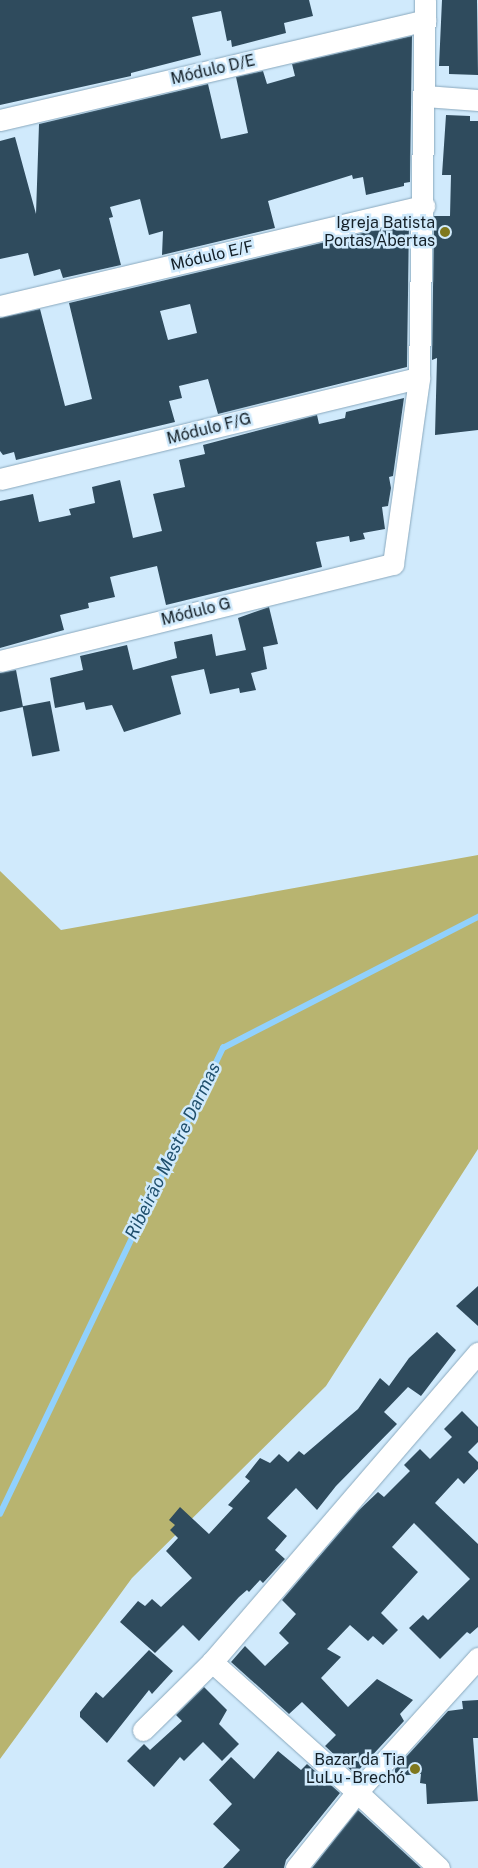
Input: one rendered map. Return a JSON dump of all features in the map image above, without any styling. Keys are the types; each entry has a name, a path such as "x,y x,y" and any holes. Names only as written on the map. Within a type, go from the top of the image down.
{"street":[{"path":"419,378 424,206 425,10"},
{"name":"Módulo D/E","path":"0,120 425,10"},
{"path":"425,96 478,100"},
{"name":"Módulo E/F","path":"0,306 424,206"},
{"name":"Módulo F/G","path":"0,480 419,378"},
{"name":"Módulo G","path":"0,661 393,564 419,378"},
{"path":"143,1730 212,1662 478,1354"},
{"path":"296,1868 357,1792 478,1658"},
{"path":"212,1662 439,1868"}],"shaded area":[{"path":"478,855 478,1149 326,1386 132,1578 0,1759 0,871 61,930"}],"building":[{"path":"0,0 309,0 313,16 284,23 286,33 232,47 231,40 227,41 221,11 192,17 201,55 131,73 131,76 0,105"},
{"path":"442,0 477,0 478,75 449,74 449,66 439,66"},
{"path":"412,36 410,182 404,183 404,186 366,195 363,177 353,179 352,175 268,201 275,228 162,255 163,231 149,235 140,199 110,207 113,217 109,218 121,265 63,278 60,269 34,276 28,253 0,259 0,141 15,137 36,214 39,124 208,84 221,139 248,133 236,77 263,71 267,84 295,76 292,64"},
{"path":"446,115 470,116 470,121 478,121 478,430 435,435 437,358 432,360 434,216 450,216 451,175 442,175"},
{"path":"409,222 407,367 218,414 208,379 179,386 182,398 169,401 175,422 16,460 14,452 3,455 0,451 0,318 40,309 65,406 92,399 69,303","holes":["190,304 197,333 168,340 160,311"]},
{"path":"404,398 393,476 389,477 391,488 388,506 382,507 385,529 363,533 365,539 350,542 349,536 316,542 322,567 166,605 157,566 110,577 115,597 88,603 89,608 60,615 64,630 0,648 0,501 33,494 39,522 71,515 69,509 95,503 92,487 120,480 133,538 162,531 153,494 185,487 179,460 205,454 203,445 317,415 319,424 345,418 346,412"},
{"path":"269,607 278,644 263,647 267,669 251,673 256,690 240,693 239,688 210,694 204,669 171,676 181,714 124,732 112,705 86,710 84,702 55,708 50,678 83,670 80,656 127,645 133,670 177,658 174,642 212,634 216,656 246,650 238,618"},
{"path":"16,670 23,707 0,712 0,673"},
{"path":"50,701 60,751 32,756 23,706"},
{"path":"478,1286 478,1326 456,1306"},
{"path":"437,1332 456,1350 421,1396 408,1387 384,1412 397,1424 336,1486 317,1510 296,1488 267,1518 287,1536 275,1550 285,1559 263,1583 260,1580 249,1592 247,1590 239,1597 199,1641 183,1625 155,1653 120,1622 138,1601 145,1606 152,1599 161,1607 192,1578 166,1551 178,1538 170,1530 175,1525 169,1520 180,1507 209,1534 233,1508 228,1505 250,1481 245,1477 260,1458 270,1463 279,1454 288,1462 299,1451 304,1455 358,1409 380,1378 389,1386 409,1358"},
{"path":"462,1411 478,1427 478,1442 468,1452 478,1462 478,1469 464,1484 458,1478 435,1503 478,1544 478,1627 470,1634 467,1632 440,1659 409,1628 423,1615 428,1620 470,1579 414,1523 392,1547 418,1572 381,1613 398,1630 383,1645 373,1636 368,1641 350,1625 327,1649 341,1657 321,1678 348,1707 377,1679 413,1700 400,1714 404,1721 355,1774 325,1746 336,1735 302,1702 289,1714 231,1662 245,1646 265,1666 289,1643 279,1633 296,1614 282,1600 359,1510 378,1492 384,1497 410,1471 404,1465 420,1449 430,1459 452,1437 444,1429"},
{"path":"149,1650 173,1671 152,1694 149,1690 107,1743 80,1717 80,1712 96,1692 103,1698"},
{"path":"204,1687 227,1710 219,1724 239,1744 222,1761 203,1742 184,1761 180,1757 154,1787 127,1761 144,1744 150,1750 182,1721 176,1715"},
{"path":"478,1700 478,1738 473,1738 478,1801 427,1804 426,1784 420,1783 421,1774 395,1776 395,1769 448,1711 463,1709 462,1701"},
{"path":"278,1751 301,1770 307,1764 340,1793 286,1860 284,1868 223,1868 240,1850 213,1824 232,1804 209,1780 231,1757 254,1779"},
{"path":"358,1810 421,1868 312,1868"}],"waterway":[{"name":"Ribeirão Mestre Darmas","path":"0,1514 223,1048 478,917"}],"place":[{"name":"Igreja Batista Portas Abertas","path":"445,232"},
{"name":"Bazar da Tia LuLu - Brechó","path":"415,1769"}]}
